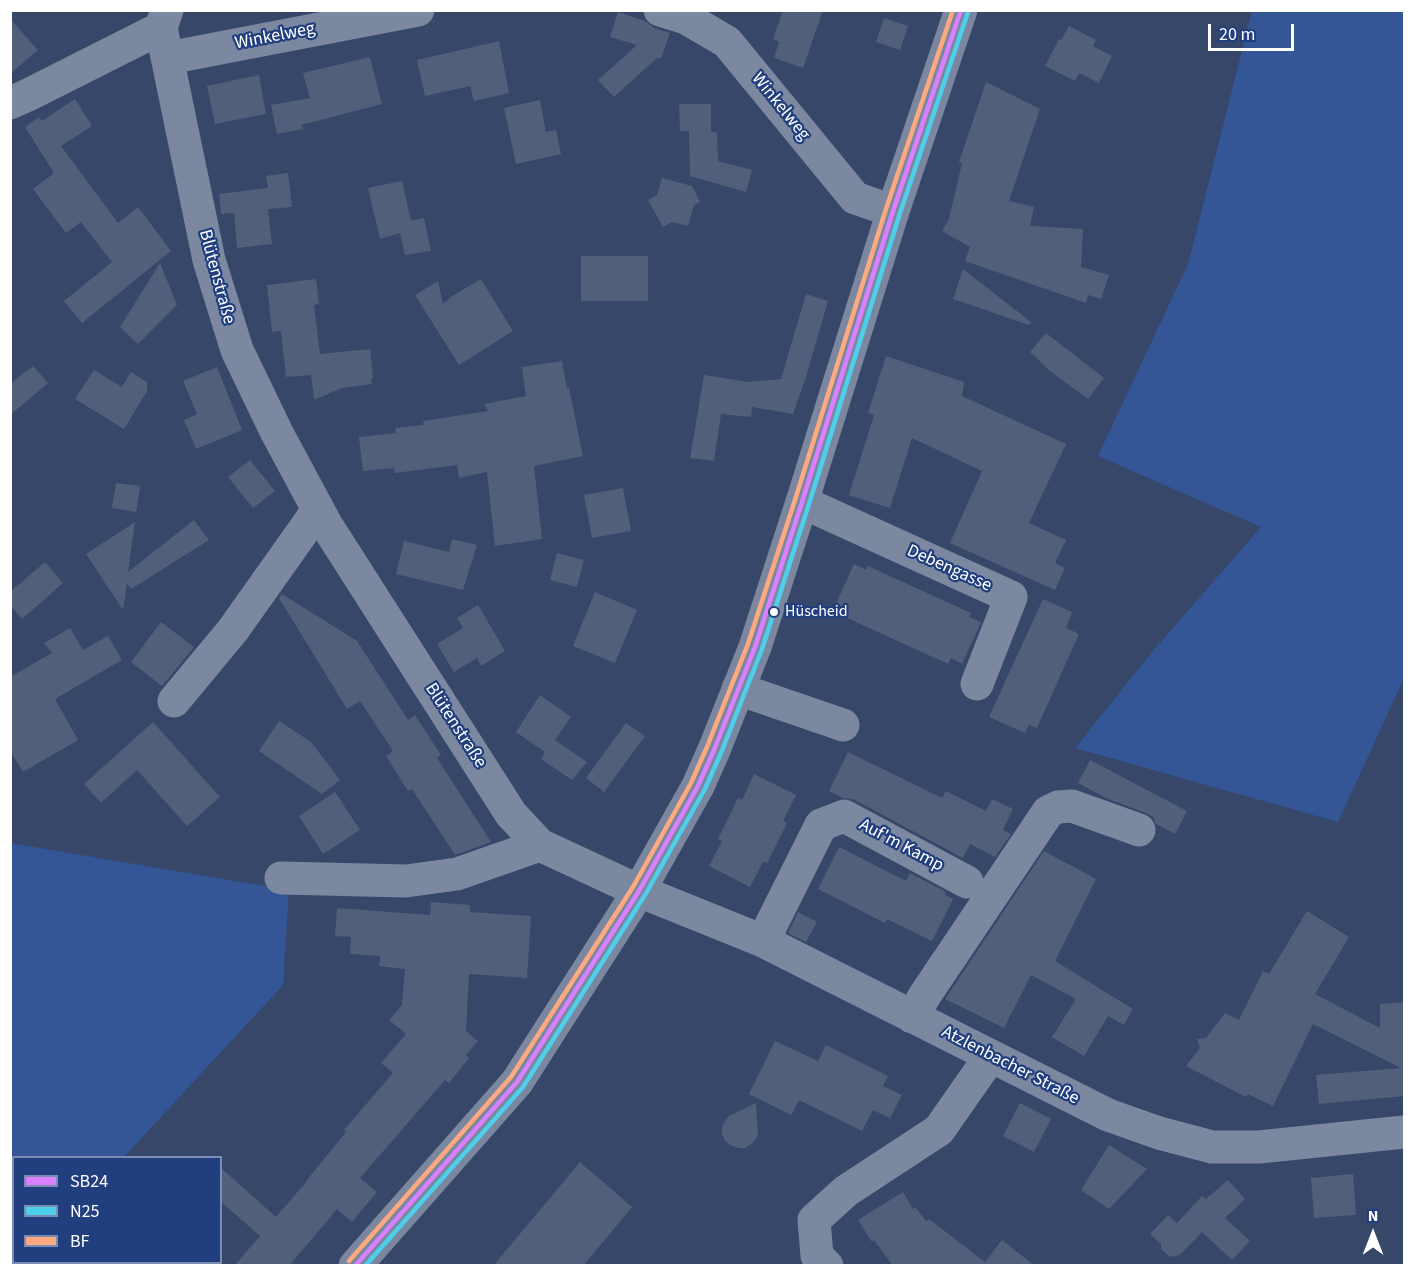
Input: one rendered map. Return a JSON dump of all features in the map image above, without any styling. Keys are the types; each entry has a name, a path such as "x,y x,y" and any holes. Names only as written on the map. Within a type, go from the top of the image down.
{"main road":[{"path":"355,1266 517,1082 639,891 698,786 755,647 893,211 961,10"}],"street":[{"name":"Winkelweg","path":"10,103 165,32 418,10"},
{"name":"Winkelweg","path":"660,10 686,18 727,42 855,198 893,211"},
{"name":"Blütenstraße","path":"165,32 209,260 237,350 277,433 318,510 511,814 540,845 639,891"},
{"name":"Debengasse","path":"802,502 1011,597 977,684"},
{"path":"174,701 233,630 318,510"},
{"path":"738,689 843,725"},
{"path":"912,1017 924,995 995,892 1037,825 1048,812 1058,807 1072,806 1139,830"},
{"name":"Auf'm Kamp","path":"763,941 821,825 844,816 967,882"},
{"path":"280,878 406,882 457,874 540,845"},
{"name":"Atzlenbacher Straße","path":"639,891 763,941 1108,1115 1159,1133 1212,1147 1259,1147 1404,1132"},
{"path":"827,1266 817,1256 814,1220 846,1191 939,1130 990,1057"}],"shaded area":[{"path":"1252,11 1404,11 1404,678 1338,822 1075,748 1152,652 1261,527 1098,456 1188,264"},
{"path":"10,843 289,890 283,985 125,1156 12,1156 12,1264 26,1264 24,1266 10,1265"}],"building":[{"path":"783,10 823,10 803,68 774,58 779,42 773,39"},
{"path":"618,12 670,33 661,58 657,58 614,97 598,80 637,45 610,37"},
{"path":"884,18 908,26 900,50 876,42"},
{"path":"10,19 38,50 10,74"},
{"path":"1069,26 1096,40 1093,46 1112,56 1099,83 1079,73 1075,81 1045,66 1059,39 1061,40"},
{"path":"499,41 509,93 474,101 470,86 425,96 417,60"},
{"path":"370,57 382,104 301,125 303,129 277,134 271,105 310,98 303,73"},
{"path":"259,75 266,114 215,124 207,86"},
{"path":"986,82 1040,109 1009,201 1034,207 1030,226 1083,229 1081,267 1109,275 1101,299 1088,295 1086,303 965,261 970,247 942,231 949,219 962,163 959,162"},
{"path":"75,99 92,126 61,146 118,223 138,207 171,251 82,323 64,301 112,262 81,222 66,233 33,189 54,173 25,127 39,117 42,121"},
{"path":"540,100 546,132 556,130 561,154 516,164 504,108"},
{"path":"679,104 711,104 711,132 717,132 718,161 752,170 746,192 690,176 689,131 680,131"},
{"path":"288,173 292,207 268,209 272,244 237,248 234,213 221,214 219,194 268,188 266,176"},
{"path":"662,178 692,186 700,202 694,205 688,226 672,222 663,227 648,200 657,195"},
{"path":"402,181 411,221 424,218 431,251 405,255 400,233 380,239 368,188"},
{"path":"581,256 648,256 648,301 581,301"},
{"path":"160,263 177,305 138,344 120,327"},
{"path":"963,269 1031,322 1029,325 953,299"},
{"path":"316,279 319,304 314,305 320,354 370,349 373,378 371,379 372,384 342,388 314,400 311,375 286,377 281,331 272,332 267,285"},
{"path":"481,279 513,331 459,365 415,295 438,281 443,304"},
{"path":"806,294 828,301 793,414 752,407 751,417 721,414 714,461 690,458 704,375 748,382 781,379"},
{"path":"1046,333 1104,378 1088,399 1050,371 1030,352"},
{"path":"886,356 964,382 962,396 1066,444 1029,523 1066,540 1055,563 1065,568 1055,590 950,543 982,471 912,438 890,508 849,495 874,415 868,413"},
{"path":"562,361 583,456 534,466 542,539 495,546 487,472 459,478 457,465 395,473 394,468 363,471 359,437 396,433 395,428 424,425 423,421 488,411 484,404 526,396 522,367"},
{"path":"33,366 48,383 10,415 10,384"},
{"path":"217,367 242,430 196,449 184,420 197,414 183,381"},
{"path":"94,370 122,387 131,372 147,382 147,391 124,429 75,399"},
{"path":"250,460 275,491 253,508 228,477"},
{"path":"116,483 140,486 136,512 112,508"},
{"path":"623,488 631,531 592,538 584,495"},
{"path":"194,520 209,540 131,589 127,583 123,610 86,554 135,522 128,572"},
{"path":"452,539 477,545 463,590 396,574 404,541 449,552"},
{"path":"557,553 584,560 577,587 550,580"},
{"path":"45,562 63,583 22,619 10,605 10,592"},
{"path":"854,564 866,570 868,566 971,613 969,617 981,622 962,664 951,658 948,664 845,617 847,612 835,606"},
{"path":"595,592 637,610 615,663 573,646"},
{"path":"282,594 357,641 408,720 415,715 441,755 437,758 491,842 455,855 412,789 408,791 386,756 393,751 360,701 347,709 279,598"},
{"path":"1043,599 1072,612 1066,628 1079,634 1037,728 1029,725 1025,733 989,717"},
{"path":"478,605 505,651 481,666 477,658 454,672 437,644 463,628 457,618"},
{"path":"161,622 194,647 162,686 131,662"},
{"path":"70,628 83,650 108,636 122,660 55,699 78,740 23,772 10,750 10,677 52,653 44,643"},
{"path":"540,695 571,717 555,740 587,762 572,780 541,759 545,752 516,732"},
{"path":"279,721 311,742 340,780 322,794 259,751"},
{"path":"153,722 220,797 187,826 137,770 101,803 84,784"},
{"path":"626,723 645,736 604,792 586,778"},
{"path":"848,752 942,798 946,791 986,811 992,799 1013,809 1003,830 1011,834 995,857 970,844 963,858 853,799 843,798 829,791"},
{"path":"1090,760 1187,811 1175,834 1156,824 1153,817 1146,813 1108,799 1078,783"},
{"path":"754,774 796,795 783,821 787,823 767,863 763,862 750,887 709,866 722,841 718,839 738,798 742,800"},
{"path":"335,792 360,830 323,854 299,816"},
{"path":"839,847 906,881 910,873 946,892 945,895 953,899 932,941 887,919 885,923 818,889"},
{"path":"1044,851 1096,879 1055,961 1133,1009 1124,1025 1108,1016 1084,1056 1052,1037 1076,999 1031,975 1004,1028 945,999"},
{"path":"431,902 470,905 470,912 531,916 527,978 469,974 466,1031 478,1041 466,1055 469,1058 449,1083 445,1080 360,1178 377,1192 352,1222 337,1209 289,1266 234,1266 260,1236 222,1203 222,1169 276,1217 346,1132 344,1130 393,1073 381,1063 406,1034 389,1020 402,1005 405,969 379,966 380,956 350,954 351,937 335,936 337,908 430,915"},
{"path":"1307,911 1349,937 1315,994 1380,1028 1380,1004 1403,1002 1404,1096 1319,1104 1316,1075 1401,1068 1313,1024 1273,1106 1248,1094 1246,1097 1186,1066 1200,1048 1197,1039 1206,1038 1225,1013 1239,1020 1263,971 1269,974"},
{"path":"798,912 817,922 806,942 788,933"},
{"path":"775,1041 818,1061 826,1045 888,1076 883,1086 902,1095 890,1118 873,1110 862,1131 799,1100 791,1115 749,1094"},
{"path":"756,1103 758,1134 754,1142 745,1148 730,1145 722,1134 725,1121 729,1116"},
{"path":"1020,1103 1051,1119 1034,1152 1003,1136"},
{"path":"1109,1145 1147,1169 1109,1209 1081,1190"},
{"path":"580,1162 632,1207 583,1266 493,1266"},
{"path":"1353,1174 1356,1215 1314,1218 1311,1178"},
{"path":"1228,1180 1245,1199 1225,1218 1250,1241 1232,1260 1202,1232 1180,1255 1170,1257 1150,1234 1168,1215 1177,1223 1202,1196 1206,1199"},
{"path":"903,1192 913,1209 915,1207 926,1221 929,1219 985,1262 1002,1240 1035,1266 893,1266 874,1240 872,1242 858,1220"}],"transit line":[{"name":"BF","path":"349,1261 511,1077 633,887 691,783 748,644 886,209 953,10"},
{"name":"SB24","path":"355,1266 517,1082 639,891 698,786 755,647 893,211 961,10"},
{"name":"N25","path":"365,1266 523,1087 645,895 705,789 762,649 900,213 968,12"}],"place":[{"name":"Hüscheid","path":"774,612"}]}
